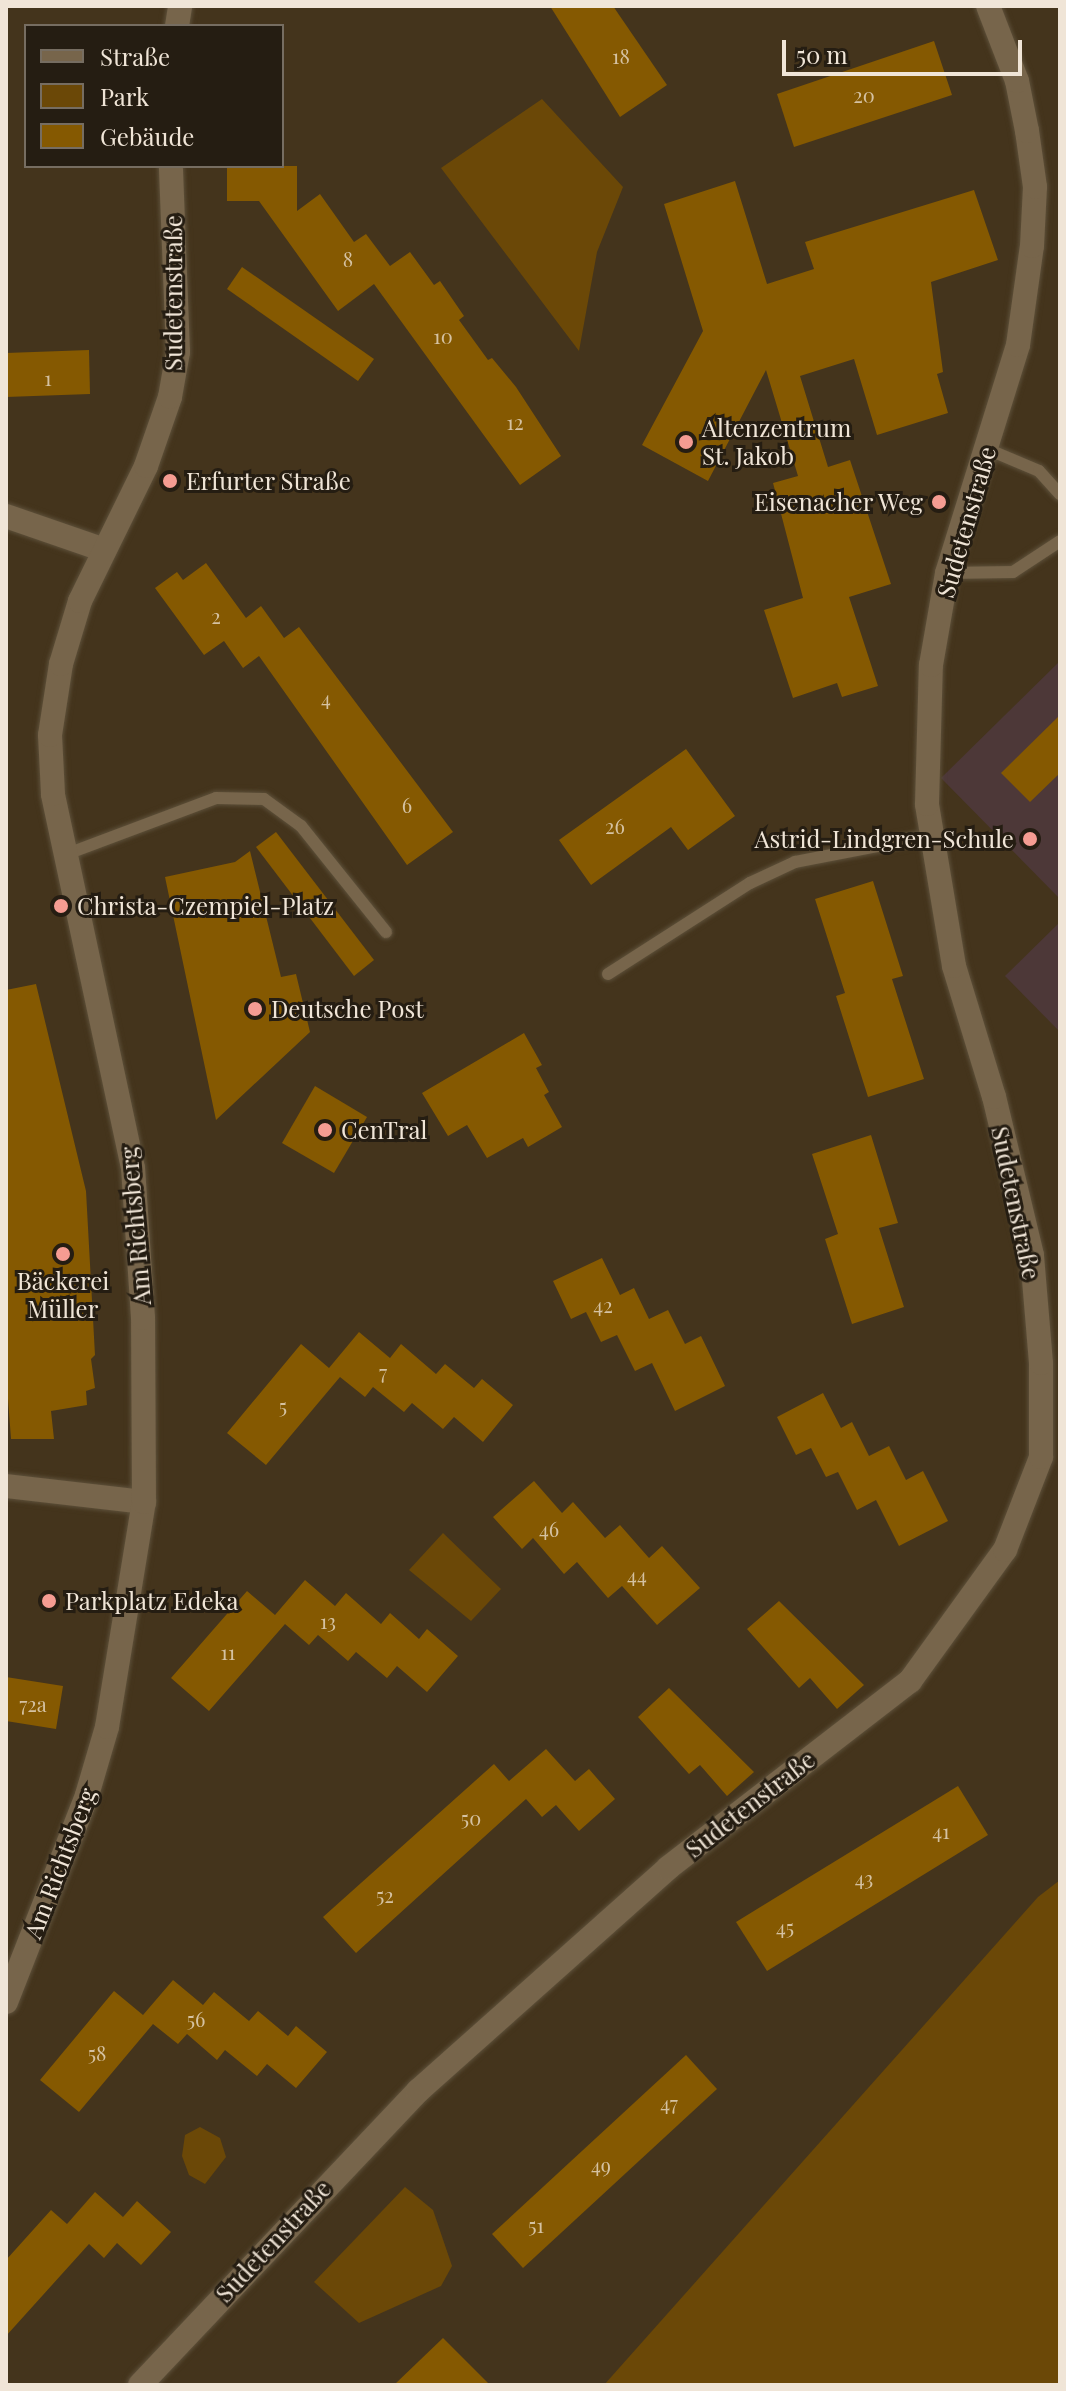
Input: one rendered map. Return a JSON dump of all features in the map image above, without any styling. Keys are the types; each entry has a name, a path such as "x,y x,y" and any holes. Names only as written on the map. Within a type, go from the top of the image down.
{"street":[{"name":"Sudetenstraße","path":"140,2385 418,2091 678,1859 910,1681 1005,1550 1050,1455 1032,1255 994,1097 954,966 930,836 931,665 947,573 1018,345 1035,187 1017,81 988,6"},
{"name":"Sudetenstraße","path":"104,550 155,446 176,367 171,168"},
{"path":"6,516 104,550"},
{"name":"Am Richtsberg","path":"6,2002 87,1795 107,1727 144,1502 143,1318 133,1168 53,794 50,735 61,664 104,550"},
{"path":"6,1486 144,1502"}],"lane":[{"path":"987,449 1039,471 1060,494"},
{"path":"947,573 1013,572 1060,541"},
{"path":"67,854 216,798 264,799 301,826 386,932"},
{"path":"608,974 750,883 795,862 930,836"}],"shaded area":[{"name":"Astrid-Lindgren-Schule","path":"1060,661 1060,899 941,778"},
{"path":"1060,922 1060,1032 1005,976"}],"green space":[{"path":"542,99 623,187 597,252 579,351 441,168"},
{"path":"443,1533 501,1589 471,1621 409,1570"},
{"path":"1060,1880 1060,2385 604,2385 1038,1897"},
{"path":"200,2127 220,2138 226,2157 205,2184 189,2175 182,2156 185,2135"},
{"path":"405,2187 433,2210 452,2266 441,2286 359,2323 314,2282"}],"building":[{"path":"550,6 613,6 667,85 620,117"},
{"path":"934,41 952,95 794,147 777,94"},
{"path":"297,166 297,211 320,194 354,242 366,234 390,266 410,252 434,285 440,281 464,316 459,320 488,360 492,358 516,387 561,456 520,485 374,284 338,311 259,201 227,201 227,168"},
{"name":"Altenzentrum St. Jakob","path":"735,181 767,284 814,269 805,242 974,190 998,260 931,282 943,372 937,374 948,413 877,435 854,359 800,376 828,467 850,460 891,584 849,597 878,686 842,697 837,683 793,698 764,610 803,598 773,483 798,476 766,370 708,481 642,445 703,331 664,204"},
{"path":"242,267 374,359 358,381 227,289"},
{"path":"89,350 90,394 6,397 6,353"},
{"path":"206,563 246,618 261,606 284,638 299,627 453,832 407,865 259,656 243,668 224,641 204,655 155,588 177,572 183,580"},
{"path":"1060,715 1060,773 1030,802 1001,773"},
{"path":"686,749 735,816 688,850 671,827 591,885 559,840"},
{"path":"276,832 374,960 354,976 256,847"},
{"path":"250,851 281,977 296,974 310,1032 216,1120 165,877 235,862"},
{"path":"873,881 903,976 892,979 924,1079 868,1097 836,996 845,993 815,899"},
{"path":"36,984 86,1191 95,1355 91,1359 95,1388 86,1391 87,1405 51,1411 54,1439 11,1439 6,1372 6,990"},
{"path":"524,1033 542,1065 536,1068 549,1092 544,1095 562,1127 528,1147 523,1138 487,1158 467,1125 448,1136 422,1093"},
{"name":"CenTral","path":"315,1086 367,1117 334,1173 282,1143"},
{"path":"871,1135 898,1223 879,1228 904,1307 852,1324 825,1239 838,1234 812,1154"},
{"path":"602,1258 620,1295 634,1288 649,1319 668,1310 685,1344 701,1336 725,1386 675,1411 652,1363 635,1371 617,1335 601,1342 586,1312 571,1319 553,1281"},
{"path":"359,1332 390,1358 401,1344 436,1374 445,1364 474,1388 482,1379 513,1405 483,1442 454,1417 443,1429 412,1403 404,1412 373,1387 365,1397 340,1377 266,1465 227,1433 301,1344 329,1368"},
{"path":"823,1393 841,1428 852,1422 869,1456 889,1446 906,1480 923,1471 948,1521 899,1546 876,1500 857,1510 838,1472 826,1477 811,1448 796,1455 777,1417"},
{"path":"534,1481 562,1513 573,1502 605,1538 620,1525 649,1558 662,1546 700,1588 657,1625 622,1586 608,1598 577,1562 564,1574 533,1538 522,1549 493,1517"},
{"path":"305,1580 335,1606 346,1593 381,1624 390,1613 419,1639 427,1629 458,1656 427,1692 397,1666 387,1678 356,1652 348,1661 318,1635 309,1645 285,1624 209,1711 171,1678 247,1591 275,1615"},
{"path":"779,1601 864,1685 837,1709 810,1678 799,1688 747,1629"},
{"path":"6,1677 63,1686 56,1729 6,1721"},
{"path":"669,1688 754,1772 727,1796 700,1765 689,1774 638,1717"},
{"path":"546,1749 575,1781 589,1769 615,1799 579,1831 556,1805 542,1817 526,1799 356,1953 323,1917 494,1764 509,1781"},
{"path":"958,1786 988,1835 767,1971 736,1922"},
{"path":"173,1980 203,2005 214,1992 249,2021 258,2011 288,2036 296,2026 327,2052 296,2088 267,2064 257,2076 225,2050 217,2060 187,2034 178,2044 153,2024 79,2112 40,2080 114,1991 143,2015"},
{"path":"686,2055 717,2089 523,2268 492,2234"},
{"path":"95,2192 123,2217 137,2201 171,2232 141,2265 117,2243 104,2258 89,2244 6,2336 6,2260 51,2210 67,2224"},
{"path":"443,2338 490,2385 394,2385"}],"place":[{"name":"Altenzentrum St. Jakob","path":"686,442"},
{"name":"Erfurter Straße","path":"170,481"},
{"name":"Eisenacher Weg","path":"939,502"},
{"name":"Astrid-Lindgren-Schule","path":"1030,839"},
{"name":"Christa-Czempiel-Platz","path":"61,906"},
{"name":"Deutsche Post","path":"255,1009"},
{"name":"CenTral","path":"325,1130"},
{"name":"Bäckerei Müller","path":"63,1254"},
{"name":"Parkplatz Edeka","path":"49,1601"}]}
